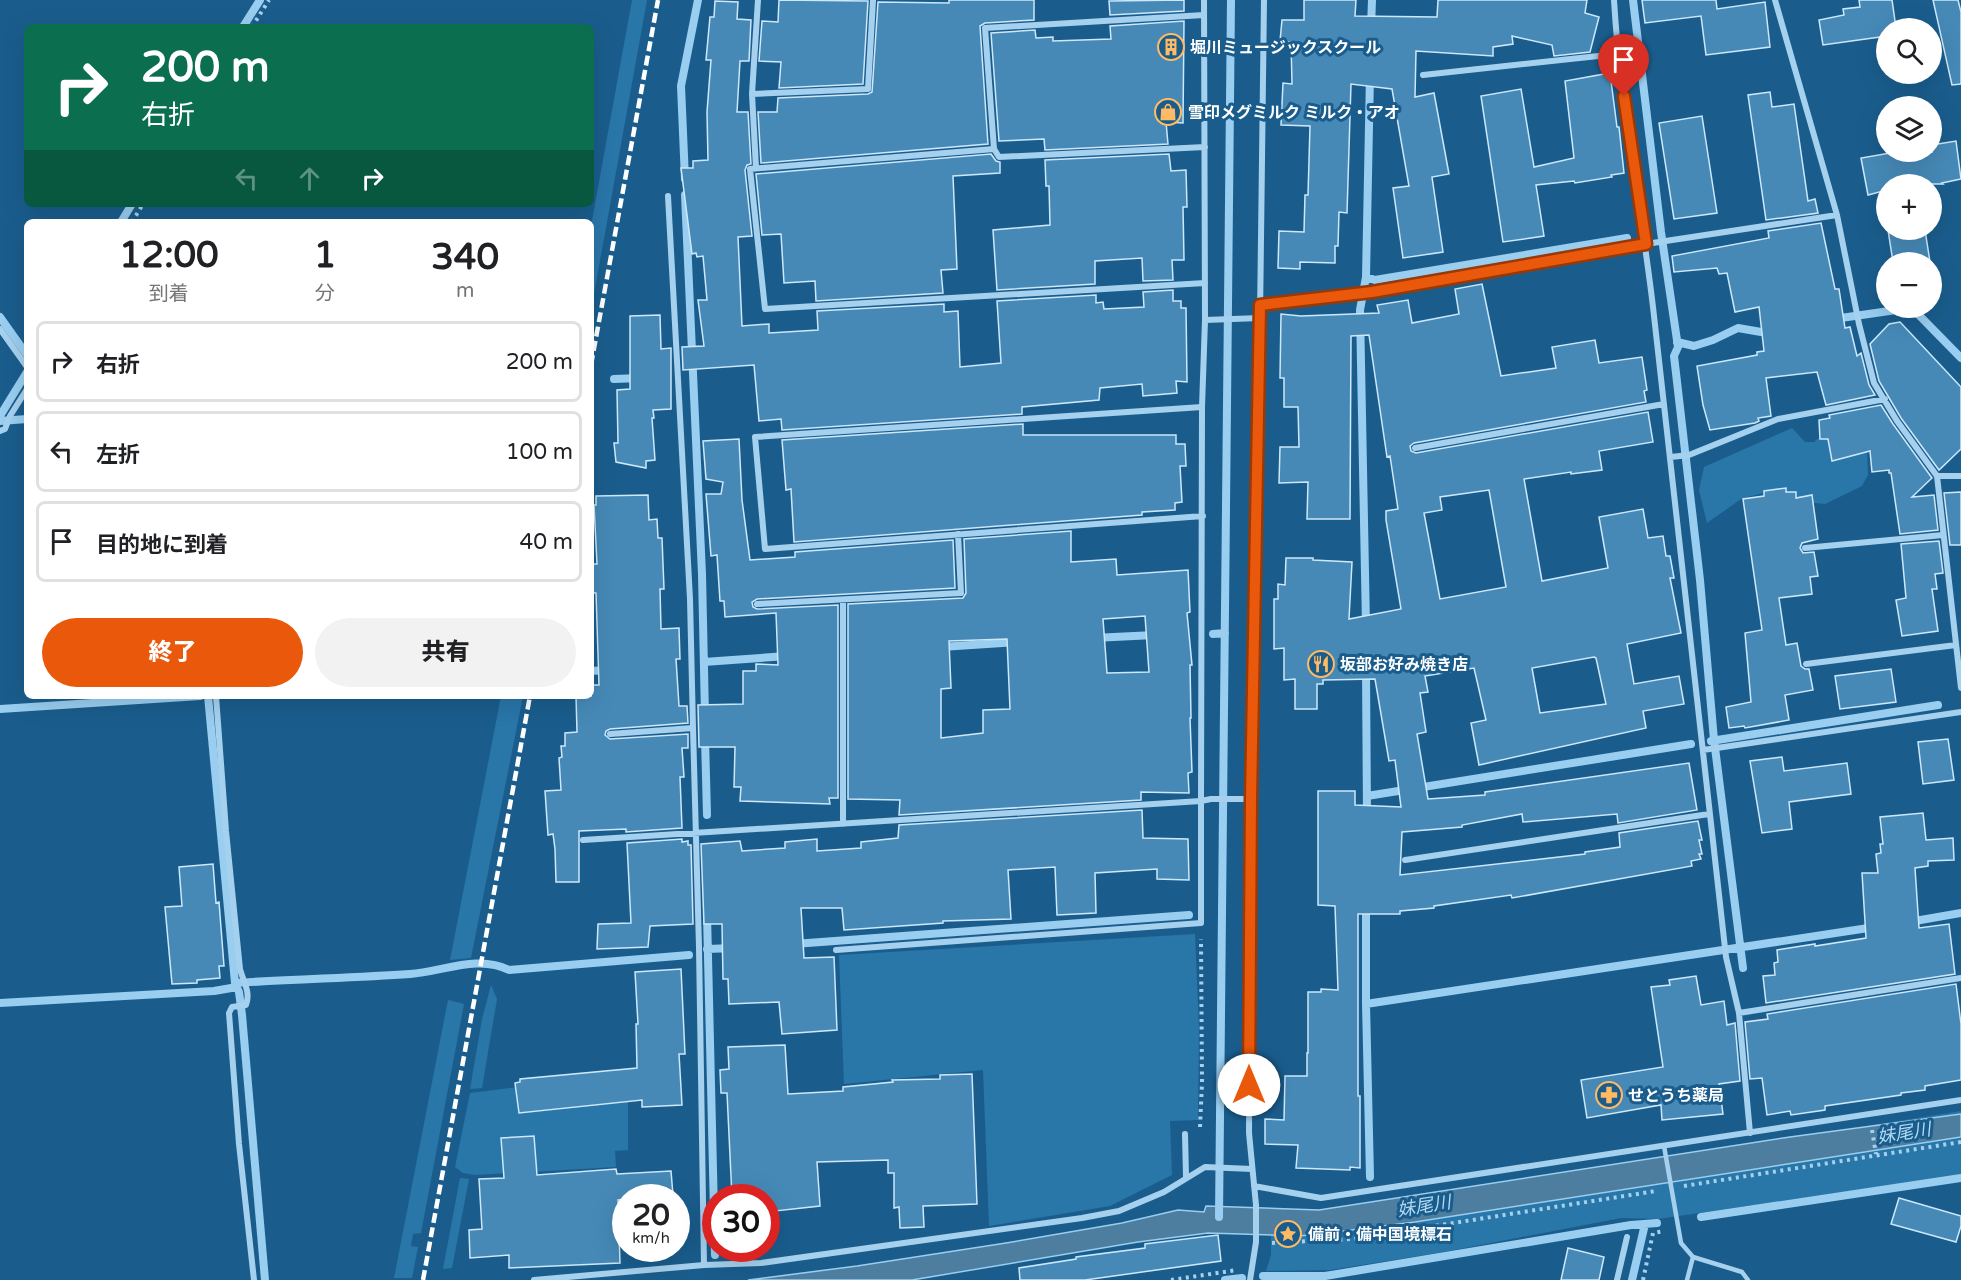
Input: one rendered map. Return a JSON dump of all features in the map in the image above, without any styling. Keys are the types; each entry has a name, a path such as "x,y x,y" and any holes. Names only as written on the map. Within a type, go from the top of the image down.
{"street":[{"path":"756,168 752,94 758,0"},
{"path":"752,94 868,89 873,0"},
{"path":"836,950 1200,923 1202,407 1205,320 1204,0"},
{"path":"1250,1280 1256,1242 1256,1205 1249,1133 1251,799 1264,0"},
{"path":"1614,0 1617,54 1646,244 1706,750 1709,814 1726,957 1739,1013 1750,1133"},
{"path":"1775,0 1837,215 1856,311 1874,383 1897,421 1937,476 1958,641 1961,688"},
{"path":"1204,15 985,28 994,149 999,157 1205,147"},
{"path":"1423,75 1617,54"},
{"path":"994,149 750,168 765,309 1205,283"},
{"path":"668,196 690,599 704,1265"},
{"path":"1260,305 1372,292 1646,244 1837,215"},
{"path":"1205,320 1260,318"},
{"path":"0,329 24,362"},
{"path":"1671,457 1689,455 1778,419 1885,399"},
{"path":"0,430 5,429 10,416 24,400"},
{"path":"1415,448 1664,404"},
{"path":"1202,407 755,437 765,549 1203,516"},
{"path":"1937,476 1961,476"},
{"path":"757,604 962,593 958,534"},
{"path":"1805,548 1943,535"},
{"path":"843,600 843,824"},
{"path":"1806,664 1958,641"},
{"path":"216,699 240,969 248,1000 246,1005 232,1008 229,1013 239,1144 254,1280"},
{"path":"1706,750 1961,712"},
{"path":"610,734 693,728"},
{"path":"583,840 1211,799 1251,799"},
{"path":"1405,860 1709,814"},
{"path":"1739,1013 1961,978"},
{"path":"1254,1186 1321,1198 1961,1100"},
{"path":"1185,1134 1186,1178"},
{"path":"534,1280 704,1265 761,1263 1091,1216 1119,1211 1164,1192 1205,1167 1252,1169"},
{"path":"1617,1280 1627,1237"}],"lane":[{"path":"1664,1146 1681,1242 1693,1257 1742,1272 1748,1280"},
{"path":"1687,1280 1693,1257"}],"path":[{"path":"254,24 269,0"},
{"path":"1185,1134 1200,1134 1203,1083 1200,923"},
{"path":"1870,1122 1876,1153"},
{"path":"1256,1242 1352,1239 1876,1153 1961,1142"},
{"path":"1642,1280 1653,1233 1678,1228"},
{"path":"1171,1280 1252,1267"}],"shaded area":[{"path":"632,0 647,0 594,294 592,219"},
{"path":"1837,416 1867,451 1868,475 1862,486 1825,504 1805,502 1777,489 1741,499 1707,523 1699,490 1704,467 1792,428 1805,442 1814,442 1821,436 1819,421"},
{"path":"500,699 522,699 471,958 450,960"},
{"path":"1195,934 1199,1028 1198,1120 1170,1121 1172,1175 1110,1206 989,1226 983,1070 844,1084 839,955"},
{"path":"491,985 497,999 482,1088 470,1089 482,1019"},
{"path":"448,1000 464,1004 421,1233 413,1234 411,1246 418,1247 412,1278 394,1278"},
{"path":"613,1075 628,1086 628,1150 615,1151 616,1167 475,1175 463,1173 455,1167 470,1093"},
{"path":"1961,1111 1961,1175 1658,1219 1621,1218 1444,1252 1330,1270 1266,1271 1271,1255 1271,1209 1316,1213"},
{"path":"460,1178 469,1179 452,1268 443,1269"}],"water":[{"name":"妹尾川","path":"1961,1114 1961,1137 1415,1222 1299,1236 1208,1233 1138,1242 912,1280 748,1280 1006,1243 1122,1223 1178,1210 1204,1212 1206,1206 1319,1210 1790,1137"}],"building":[{"path":"779,0 868,1 863,84 779,88 781,62 759,61 762,21 778,22"},
{"path":"949,0 1034,0 1034,20 985,23 980,26 988,144 761,163 758,112 777,112 778,98 872,92 878,2 949,3"},
{"path":"1184,0 1184,11 1110,15 1109,1"},
{"path":"1304,0 1356,0 1355,16 1437,17 1438,0 1587,0 1585,13 1599,17 1590,52 1554,56 1552,45 1512,36 1513,44 1493,47 1493,56 1416,51 1415,97 1434,93 1449,174 1432,177 1443,252 1403,258 1393,188 1409,186 1392,89 1351,84 1347,213 1339,212 1335,263 1300,262 1300,269 1278,268 1279,231 1304,232 1305,195 1308,195 1310,126 1281,125 1283,83 1292,84 1291,42 1280,41 1282,20 1304,20"},
{"path":"1642,0 1716,0 1717,9 1765,2 1770,47 1706,55 1701,16 1645,23"},
{"path":"1859,0 1892,0 1895,18 1876,18 1876,38 1823,45 1819,20 1844,15 1843,9 1860,7"},
{"path":"1933,0 1958,0 1961,12 1961,84 1952,85 1942,40 1942,18 1937,18"},
{"path":"715,1 738,2 737,19 751,20 749,61 740,61 737,112 748,112 751,164 747,165 745,170 752,236 738,237 742,326 769,324 769,333 818,330 817,311 944,304 944,312 958,311 960,367 1001,363 997,301 1096,295 1096,303 1103,302 1104,309 1144,307 1143,292 1173,290 1173,301 1181,301 1181,308 1186,308 1187,382 1176,381 1177,393 1143,396 1142,384 1100,388 1099,400 1022,407 1022,414 782,430 781,419 759,421 754,365 683,370 682,347 704,346 698,300 707,300 703,256 697,257 696,253 692,254 681,168 693,168 693,161 708,160 707,112 711,60 706,60 710,17 714,17"},
{"path":"1184,21 1183,123 1166,122 1168,144 1045,150 1044,139 999,141 991,33 1035,30 1036,38 1053,37 1053,41 1111,39 1110,26"},
{"path":"1610,73 1624,173 1575,183 1574,181 1536,185 1544,236 1503,242 1481,96 1521,89 1534,167 1574,158 1565,81"},
{"path":"1770,92 1772,107 1794,104 1808,201 1815,199 1818,213 1766,220 1748,95"},
{"path":"1702,116 1717,213 1674,219 1659,123"},
{"path":"1956,141 1961,179 1942,183 1942,174 1876,174 1876,193 1868,195 1861,158 1876,155 1876,162 1942,162 1942,143"},
{"path":"991,154 996,161 1000,162 1000,173 953,176 957,269 941,270 943,293 816,301 815,281 784,283 781,234 762,235 756,174"},
{"path":"1169,154 1171,171 1186,170 1187,207 1183,207 1184,260 1172,260 1173,280 1143,281 1142,258 1095,261 1095,284 997,290 993,230 1050,225 1049,186 1046,186 1045,160"},
{"path":"1821,223 1835,289 1839,289 1845,328 1850,327 1857,356 1861,353 1869,385 1875,395 1826,405 1817,372 1766,378 1771,416 1758,418 1759,421 1755,423 1710,430 1703,405 1697,366 1757,355 1757,352 1764,351 1759,307 1735,312 1727,273 1719,274 1717,268 1674,272 1672,256 1769,238 1768,231"},
{"path":"1890,240 1927,240 1928,252 1891,252"},
{"path":"1482,284 1501,376 1556,368 1552,347 1595,340 1599,363 1642,357 1647,390 1644,391 1646,402 1414,443 1410,446 1411,451 1416,453 1648,412 1653,442 1599,451 1602,470 1524,479 1542,581 1608,568 1599,517 1643,509 1648,538 1663,536 1666,556 1670,556 1674,578 1670,578 1681,633 1627,644 1634,684 1679,676 1684,704 1643,711 1646,728 1479,765 1471,723 1486,720 1474,668 1425,676 1428,692 1420,693 1426,732 1417,734 1428,799 1485,795 1485,792 1689,763 1697,810 1618,823 1617,814 1523,822 1522,814 1462,825 1462,827 1402,832 1400,875 1585,854 1585,852 1620,847 1619,833 1698,821 1702,854 1699,854 1701,859 1691,861 1692,866 1512,898 1511,895 1434,906 1434,908 1400,911 1400,914 1358,914 1360,1168 1350,1167 1350,1170 1296,1168 1298,1145 1265,1144 1265,1119 1284,1120 1285,1076 1307,1076 1308,992 1321,992 1321,989 1338,990 1335,906 1318,905 1318,791 1355,791 1355,805 1401,807 1395,760 1389,761 1375,679 1323,680 1323,684 1317,684 1317,709 1295,709 1295,679 1284,680 1284,648 1274,649 1274,599 1278,599 1278,584 1285,585 1286,558 1313,558 1313,560 1352,562 1349,619 1401,609 1386,520 1386,511 1398,509 1390,456 1387,457 1369,335 1351,336 1350,519 1307,519 1308,482 1279,483 1280,447 1299,447 1298,407 1284,407 1284,378 1280,378 1281,314 1301,316 1379,313 1377,305 1408,300 1412,323 1459,314 1455,289","holes":["1489,490 1506,587 1440,599 1424,513 1442,510 1440,497","1594,657 1606,704 1540,713 1532,668"]},
{"path":"660,315 661,349 671,348 671,409 653,410 655,460 646,461 646,468 616,462 614,443 618,443 617,390 630,389 630,316"},
{"path":"1900,322 1961,387 1961,449 1939,470 1901,418 1879,381 1870,344 1889,324"},
{"path":"1881,405 1932,478 1912,497 1934,495 1938,530 1900,534 1889,470 1872,472 1870,451 1832,461 1828,439 1820,439 1819,420 1830,418 1829,415"},
{"path":"1023,424 1023,435 1176,435 1176,444 1185,444 1186,466 1180,466 1182,502 1175,503 1175,510 1142,512 1142,515 794,542 791,489 786,490 782,440"},
{"path":"739,439 742,500 750,560 795,557 795,552 953,540 955,588 757,599 752,602 753,607 757,609 838,605 838,798 829,798 830,804 740,801 741,787 734,787 735,747 699,747 698,705 743,704 743,671 756,671 756,664 778,665 776,613 725,617 724,601 720,601 717,555 711,556 706,494 721,494 723,482 706,479 703,441"},
{"path":"1786,488 1786,492 1796,492 1796,498 1812,495 1818,539 1802,543 1800,548 1803,553 1814,552 1818,576 1810,577 1812,594 1779,598 1786,645 1797,643 1801,666 1809,669 1813,690 1785,695 1789,720 1745,728 1744,726 1729,728 1726,707 1751,702 1745,633 1762,630 1743,499 1764,496 1764,491"},
{"path":"1961,492 1961,545 1950,545 1944,493"},
{"path":"648,495 649,520 657,519 658,538 662,538 664,589 660,589 661,629 679,628 680,659 676,659 679,706 687,706 688,723 610,729 605,735 610,739 688,734 688,748 682,748 684,777 680,777 682,828 626,832 626,829 579,831 579,882 556,882 555,849 553,834 548,835 545,791 561,790 559,758 562,757 561,746 565,746 565,733 577,732 576,699 594,699 594,685 599,685 596,593 594,593 594,564 597,564 594,505 596,505 596,496"},
{"path":"1071,531 1071,562 1116,559 1117,575 1188,570 1190,612 1187,613 1192,665 1190,665 1192,772 1188,773 1189,793 1141,792 1141,800 899,815 900,800 848,799 848,604 963,598 966,593 964,539","holes":["1145,616 1149,672 1107,673 1103,619","1007,639 1010,709 983,710 983,733 941,738 941,689 951,688 949,641"]},
{"path":"1939,541 1943,573 1935,574 1937,589 1932,589 1938,631 1902,636 1896,600 1906,598 1901,544"},
{"path":"1891,669 1896,702 1840,709 1835,676"},
{"path":"1948,739 1954,780 1923,784 1918,742"},
{"path":"1782,757 1784,771 1847,763 1851,794 1789,802 1792,829 1762,833 1750,761"},
{"path":"1142,810 1143,838 1188,839 1189,880 1157,879 1157,869 1095,873 1096,913 1057,915 1055,867 1008,870 1011,919 943,921 943,923 844,930 842,908 801,908 804,958 834,957 837,1030 782,1034 779,1002 729,1004 728,979 723,979 722,924 704,924 701,844 740,841 742,851 785,848 785,842 817,839 817,851 861,848 861,842 898,838 899,825"},
{"path":"1923,813 1926,840 1953,838 1954,860 1928,861 1928,866 1915,868 1919,928 1949,924 1955,974 1766,1003 1763,976 1775,975 1774,963 1778,962 1777,950 1866,938 1862,873 1878,873 1876,854 1881,853 1880,844 1883,844 1880,817"},
{"path":"682,839 682,842 688,841 688,845 691,845 693,924 650,926 648,947 597,949 598,924 631,923 627,843"},
{"path":"213,864 216,903 219,902 224,966 219,966 220,978 197,980 197,983 172,984 165,907 182,906 179,867"},
{"path":"681,969 685,1054 679,1054 682,1105 642,1107 642,1100 519,1113 515,1083 520,1082 520,1079 637,1068 636,1024 638,1024 635,972"},
{"path":"1696,976 1701,1005 1724,1001 1727,1025 1735,1023 1740,1081 1719,1084 1723,1114 1662,1120 1661,1105 1587,1118 1581,1080 1663,1067 1651,987 1670,985 1669,980"},
{"path":"1956,984 1961,1024 1961,1080 1925,1086 1925,1090 1901,1093 1901,1095 1825,1106 1825,1110 1791,1115 1790,1111 1767,1115 1762,1078 1750,1079 1745,1022 1768,1019 1767,1014"},
{"path":"785,1045 788,1094 843,1091 843,1087 893,1082 892,1080 940,1079 940,1075 972,1074 977,1204 923,1206 924,1227 900,1228 899,1207 894,1208 894,1173 888,1173 888,1160 817,1162 820,1206 780,1210 780,1184 731,1184 727,1093 721,1093 720,1070 729,1069 728,1047"},
{"path":"534,1136 537,1175 616,1169 617,1174 671,1171 672,1184 612,1184 612,1262 620,1263 509,1268 509,1255 470,1258 469,1230 482,1229 479,1179 504,1178 501,1138"},
{"path":"1899,1198 1961,1216 1961,1226 1956,1242 1891,1224"},
{"path":"1218,1235 1221,1261 1085,1280 1020,1280 1019,1268 1076,1259 1076,1257 1145,1248 1145,1244"},
{"path":"1568,1248 1604,1257 1599,1280 1561,1280"}],"waterway":[{"path":"245,24 260,0"},
{"path":"685,179 681,86 698,0"},
{"path":"1219,1217 1231,0"},
{"path":"1371,27 1372,0"},
{"path":"1633,0 1661,232 1678,347 1674,356 1700,580 1714,740 1743,968"},
{"path":"1366,626 1360,310 1366,277 1370,75"},
{"path":"685,195 702,574 705,716"},
{"path":"123,219 130,207"},
{"path":"1366,277 1375,280 1627,238"},
{"path":"1834,319 1876,313"},
{"path":"0,317 24,351"},
{"path":"1922,318 1961,358"},
{"path":"1677,342 1694,346 1738,328 1761,332 1771,330"},
{"path":"0,416 24,377"},
{"path":"614,379 641,378"},
{"path":"0,421 24,419"},
{"path":"1213,634 1225,633"},
{"path":"1093,638 1155,635"},
{"path":"941,647 1018,642"},
{"path":"704,662 787,656"},
{"path":"1366,669 1367,815"},
{"path":"594,671 608,670"},
{"path":"0,709 154,699"},
{"path":"208,699 235,983 239,992 242,1015 265,1280"},
{"path":"1711,741 1938,705"},
{"path":"705,738 707,815"},
{"path":"1367,796 1691,744"},
{"path":"1366,903 1370,1177"},
{"path":"1909,922 1961,913"},
{"path":"707,914 713,1184"},
{"path":"794,944 1189,915"},
{"path":"1366,1004 1875,927"},
{"path":"707,949 734,948"},
{"path":"236,983 410,974 472,964 497,965 509,970 689,955"},
{"path":"0,1003 214,991 237,987"},
{"path":"1701,1217 1961,1178"},
{"path":"1263,1276 1325,1276 1631,1225 1657,1223"},
{"path":"1632,1280 1645,1224"},
{"path":"1225,1280 1242,1278"}],"railway":[{"path":"594,349 658,0"},
{"path":"423,1280 529,699"}],"place":[{"name":"堀川ミュージックスクール","path":"1171,47"},
{"name":"雪印メグミルク ミルク・アオ","path":"1168,112"},
{"name":"坂部お好み焼き店","path":"1321,664"},
{"name":"せとうち薬局","path":"1609,1095"},
{"name":"備前・備中国境標石","path":"1288,1234"}],"route":[{"path":"1249,1085 1251,799 1260,305 1372,292 1646,244 1624,96"}]}
